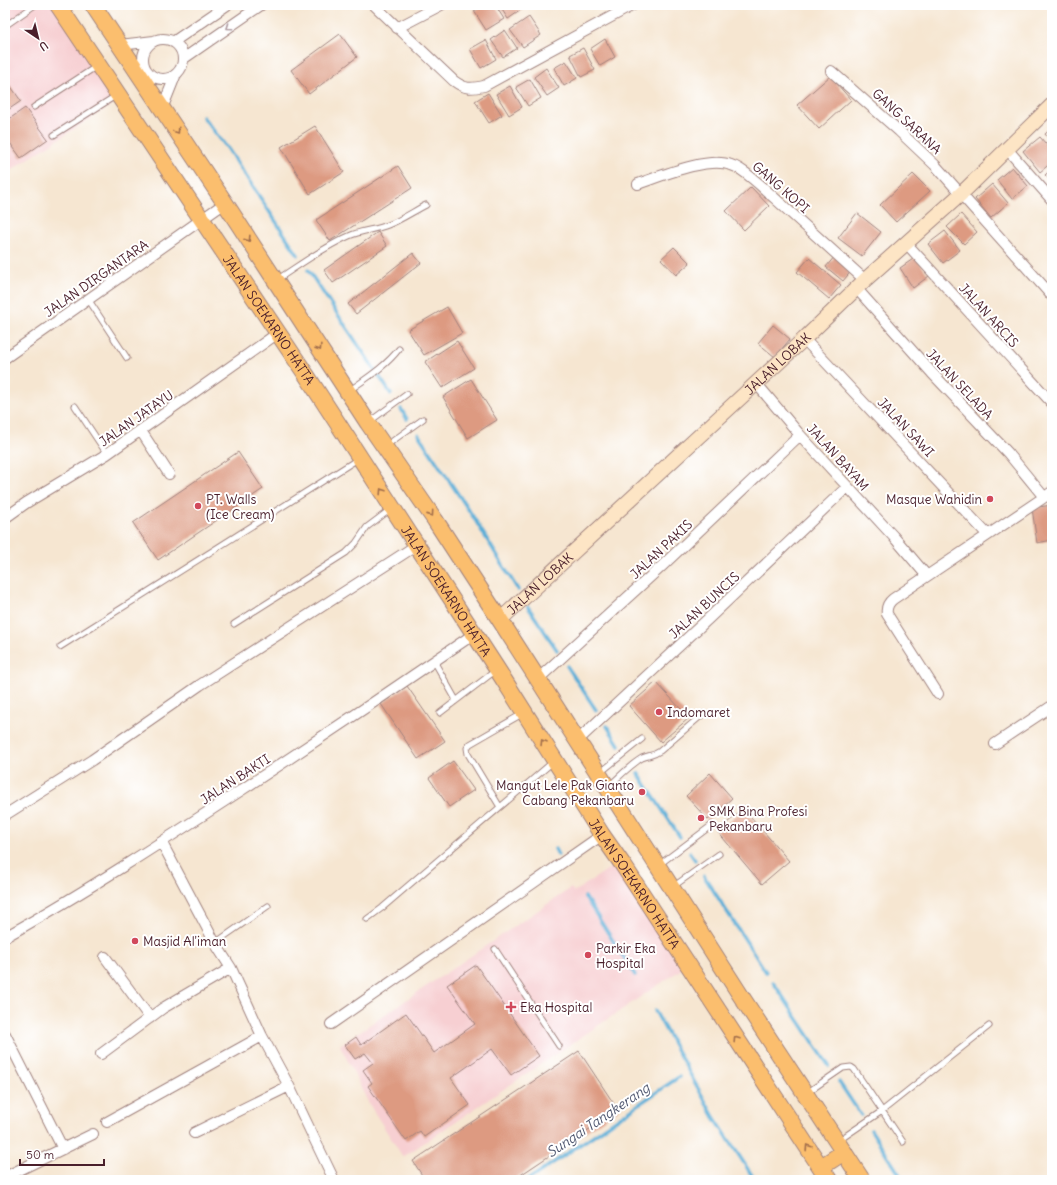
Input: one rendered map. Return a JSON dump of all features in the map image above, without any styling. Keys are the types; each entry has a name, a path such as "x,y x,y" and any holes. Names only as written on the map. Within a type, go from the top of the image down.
{"main road":[{"name":"JALAN SOEKARNO HATTA","path":"58,5 308,376 602,835 825,1174"},
{"name":"JALAN SOEKARNO HATTA","path":"93,5 225,203 368,423 435,520 737,990 862,1180"},
{"name":"JALAN LOBAK","path":"500,620 906,243 961,194 1052,104"},
{"path":"825,1174 841,1147"}],"street":[{"path":"173,42 227,5"},
{"path":"183,59 261,5"},
{"path":"374,5 454,81 462,87 472,89 484,86 633,5"},
{"path":"398,28 441,5"},
{"path":"120,45 164,39 173,42 180,50 183,59 182,65 176,74 162,108"},
{"path":"154,41 145,49 142,62 144,68 152,77 158,79 165,80 176,74"},
{"name":"GANG SARANA","path":"831,71 935,165 1052,296"},
{"path":"1007,148 1052,200"},
{"name":"GANG KOPI","path":"638,184 694,166 723,163 736,166 759,184 861,285"},
{"name":"JALAN DIRGANTARA","path":"5,358 225,203"},
{"name":"JALAN ARCIS","path":"906,243 1052,403"},
{"name":"JALAN SELADA","path":"861,285 932,373 1048,494"},
{"name":"JALAN JATAYU","path":"5,518 26,503 142,431 278,333"},
{"name":"JALAN SAWI","path":"804,339 987,534"},
{"name":"JALAN BAYAM","path":"756,383 800,435 893,536 927,576"},
{"path":"142,431 170,474"},
{"name":"JALAN PAKIS","path":"538,679 662,566 800,435"},
{"name":"JALAN BUNCIS","path":"577,741 708,619 847,486"},
{"path":"938,694 887,614 886,610 889,602 1048,494"},
{"path":"5,815 92,760 200,685 417,545"},
{"name":"JALAN BAKTI","path":"5,937 56,908 162,843 318,740 474,634"},
{"path":"995,744 1052,706"},
{"path":"331,1024 602,835"},
{"path":"162,843 215,943 231,968 262,1036 289,1086 334,1180"},
{"path":"105,957 150,1018"},
{"path":"101,1054 164,1008 231,968"},
{"path":"5,1034 63,1149"},
{"path":"107,1122 262,1036"},
{"path":"194,1133 289,1086"},
{"path":"5,1177 93,1134"}],"lane":[{"path":"5,26 35,5"},
{"path":"34,107 98,66"},
{"path":"54,135 118,94"},
{"path":"275,281 324,250 348,237 362,231 386,226 426,204"},
{"path":"88,299 127,358"},
{"path":"348,392 377,371 393,357 399,349"},
{"path":"368,423 407,394"},
{"path":"75,406 107,454"},
{"path":"384,447 423,419"},
{"path":"60,647 360,458"},
{"path":"234,624 346,553 368,527 393,508"},
{"path":"434,661 456,700"},
{"path":"440,713 497,669"},
{"path":"500,807 468,754 467,748 470,744 525,713"},
{"path":"607,788 636,762 655,755 703,714"},
{"path":"599,774 642,739"},
{"path":"367,919 382,908 555,760"},
{"path":"657,865 712,825"},
{"path":"672,888 719,854"},
{"path":"215,943 268,906"},
{"path":"495,949 559,1046"},
{"path":"841,1147 882,1111 989,1026"},
{"path":"805,1094 840,1070 847,1067 851,1068 856,1071 903,1142"}],"shaded area":[{"path":"5,5 53,5 117,101 5,174"},
{"name":"Eka Hospital","path":"616,864 682,969 403,1157 369,1104 340,1045 571,888 574,892"}],"building":[{"path":"484,5 495,5 504,19 486,30 474,11"},
{"path":"499,5 522,5 524,8 508,19"},
{"path":"529,17 541,35 523,47 510,30"},
{"path":"505,30 517,48 503,57 491,40"},
{"path":"340,34 357,57 309,94 291,70"},
{"path":"605,39 615,57 600,66 590,49"},
{"path":"486,40 496,59 481,68 470,49"},
{"path":"583,48 595,70 581,77 570,55"},
{"path":"566,61 577,78 564,86 554,68"},
{"path":"546,68 559,88 547,96 534,77"},
{"path":"830,76 851,100 819,129 797,105"},
{"path":"5,78 21,101 5,112"},
{"path":"530,79 541,98 528,106 516,87"},
{"path":"510,86 522,107 509,115 496,94"},
{"path":"488,93 502,115 489,123 475,101"},
{"path":"25,108 48,139 21,158 5,136 5,122"},
{"path":"315,126 344,172 310,194 281,147"},
{"path":"1052,128 1052,143 1045,134"},
{"path":"1040,137 1052,151 1052,162 1040,172 1023,151"},
{"path":"398,166 412,188 330,241 316,220"},
{"path":"1012,167 1028,186 1012,199 997,180"},
{"path":"1052,169 1052,182 1045,175"},
{"path":"913,174 930,191 896,222 880,205"},
{"path":"992,184 1008,203 991,218 975,199"},
{"path":"751,187 769,206 744,230 726,211"},
{"path":"857,213 881,232 862,256 838,238"},
{"path":"961,214 977,232 964,244 947,227"},
{"path":"945,231 960,250 943,263 928,244"},
{"path":"378,232 387,246 333,283 324,270"},
{"path":"674,247 690,263 676,275 661,259"},
{"path":"413,253 421,263 356,314 348,304"},
{"path":"835,256 852,270 843,281 826,267"},
{"path":"916,257 929,276 913,288 900,268"},
{"path":"809,258 841,285 829,299 797,272"},
{"path":"447,307 462,333 424,355 408,330"},
{"path":"773,325 790,339 775,357 758,343"},
{"path":"457,341 474,368 442,388 425,362"},
{"path":"471,379 497,420 468,438 443,397"},
{"name":"PT. Walls (Ice Cream)","path":"238,452 263,489 158,560 133,523"},
{"path":"1052,505 1052,540 1037,543 1032,508"},
{"name":"Indomaret","path":"656,682 689,718 661,742 629,706"},
{"path":"407,686 445,741 418,759 381,704"},
{"path":"453,761 474,790 449,807 429,778"},
{"path":"710,773 732,798 708,820 686,796"},
{"path":"744,809 789,861 762,884 717,831"},
{"path":"476,965 539,1056 511,1075 492,1049 451,1078 470,1105 424,1137 420,1131 406,1141 368,1086 372,1083 363,1070 373,1063 365,1053 355,1059 345,1045 356,1037 361,1045 406,1013 434,1053 475,1024 447,985"},
{"path":"579,1051 618,1110 513,1180 425,1180 413,1161"}],"waterway":[{"path":"203,117 228,149 298,255"},
{"path":"308,270 391,394"},
{"path":"401,409 407,419"},
{"path":"418,434 472,515 518,590"},
{"path":"528,607 557,650"},
{"path":"567,666 596,710"},
{"path":"607,726 619,745"},
{"path":"638,773 680,837"},
{"path":"555,849 558,855"},
{"path":"690,853 695,860"},
{"path":"704,876 766,972"},
{"path":"585,897 635,975"},
{"path":"773,982 829,1066"},
{"path":"655,1011 714,1117 755,1180"},
{"name":"Sungai Tangkerang","path":"528,1180 679,1077"},
{"path":"839,1082 861,1115"},
{"path":"871,1130 903,1180"}],"place":[{"name":"Masque Wahidin","path":"990,499"},
{"name":"PT. Walls (Ice Cream)","path":"198,506"},
{"name":"Indomaret","path":"659,712"},
{"name":"Mangut Lele Pak Gianto Cabang Pekanbaru","path":"642,792"},
{"name":"SMK Bina Profesi Pekanbaru","path":"701,818"},
{"name":"Masjid Al'iman","path":"135,941"},
{"name":"Parkir Eka Hospital","path":"588,955"},
{"name":"Eka Hospital","path":"511,1007"}]}
